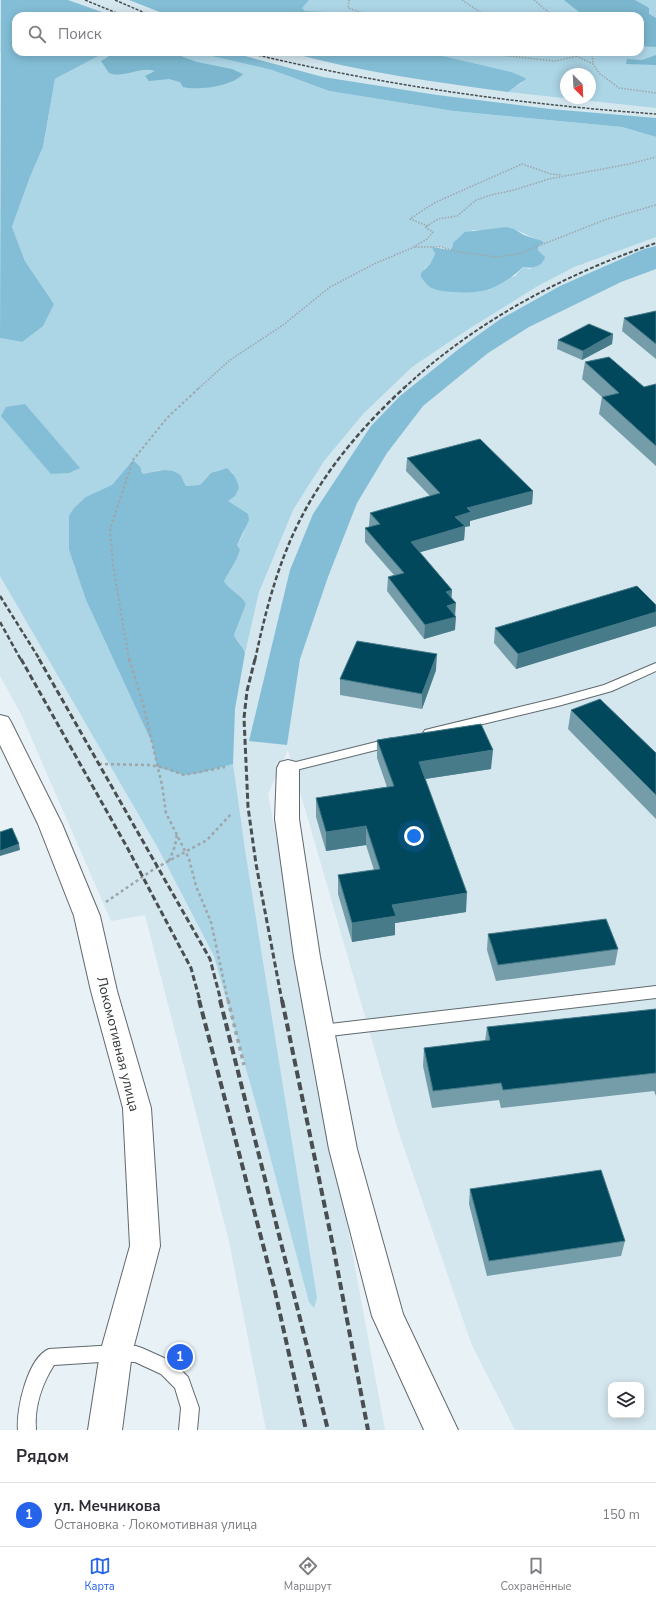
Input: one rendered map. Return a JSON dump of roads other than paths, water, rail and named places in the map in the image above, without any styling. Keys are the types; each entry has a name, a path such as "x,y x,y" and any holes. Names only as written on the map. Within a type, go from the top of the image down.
{"street":[{"name":"Локомотивная улица","path":"0,722 50,824 87,916 104,991 137,1108 145,1246 116,1353 105,1430"},
{"path":"288,768 287,819 307,957 343,1149 388,1316 441,1430"}],"lane":[{"path":"419,736 601,690 656,667"},
{"path":"288,768 404,740"},
{"path":"321,1031 656,992"},
{"path":"27,1430 26,1418 36,1378 49,1356 116,1353 136,1354 167,1368 182,1383 190,1408 188,1430"}],"railway":[{"path":"85,0 114,12"},
{"path":"115,0 143,12"},
{"path":"262,56 347,74 449,92 552,105 656,114"},
{"path":"404,388 461,342 522,302 554,285 588,270 656,243"},
{"path":"255,660 276,578 296,527 308,505 321,483 352,442 404,388"},
{"path":"0,596 40,660"},
{"path":"0,622 21,660"},
{"path":"21,659 128,849 191,968 200,1001"},
{"path":"39,659 210,959 221,1001"},
{"path":"255,659 247,691 244,718 248,807 256,864 282,1001"},
{"path":"199,1000 274,1287 306,1430"},
{"path":"220,1000 328,1430"},
{"path":"282,1000 334,1251 368,1430"}],"place":[{"name":"ул. Мечникова","path":"180,1357"}]}
